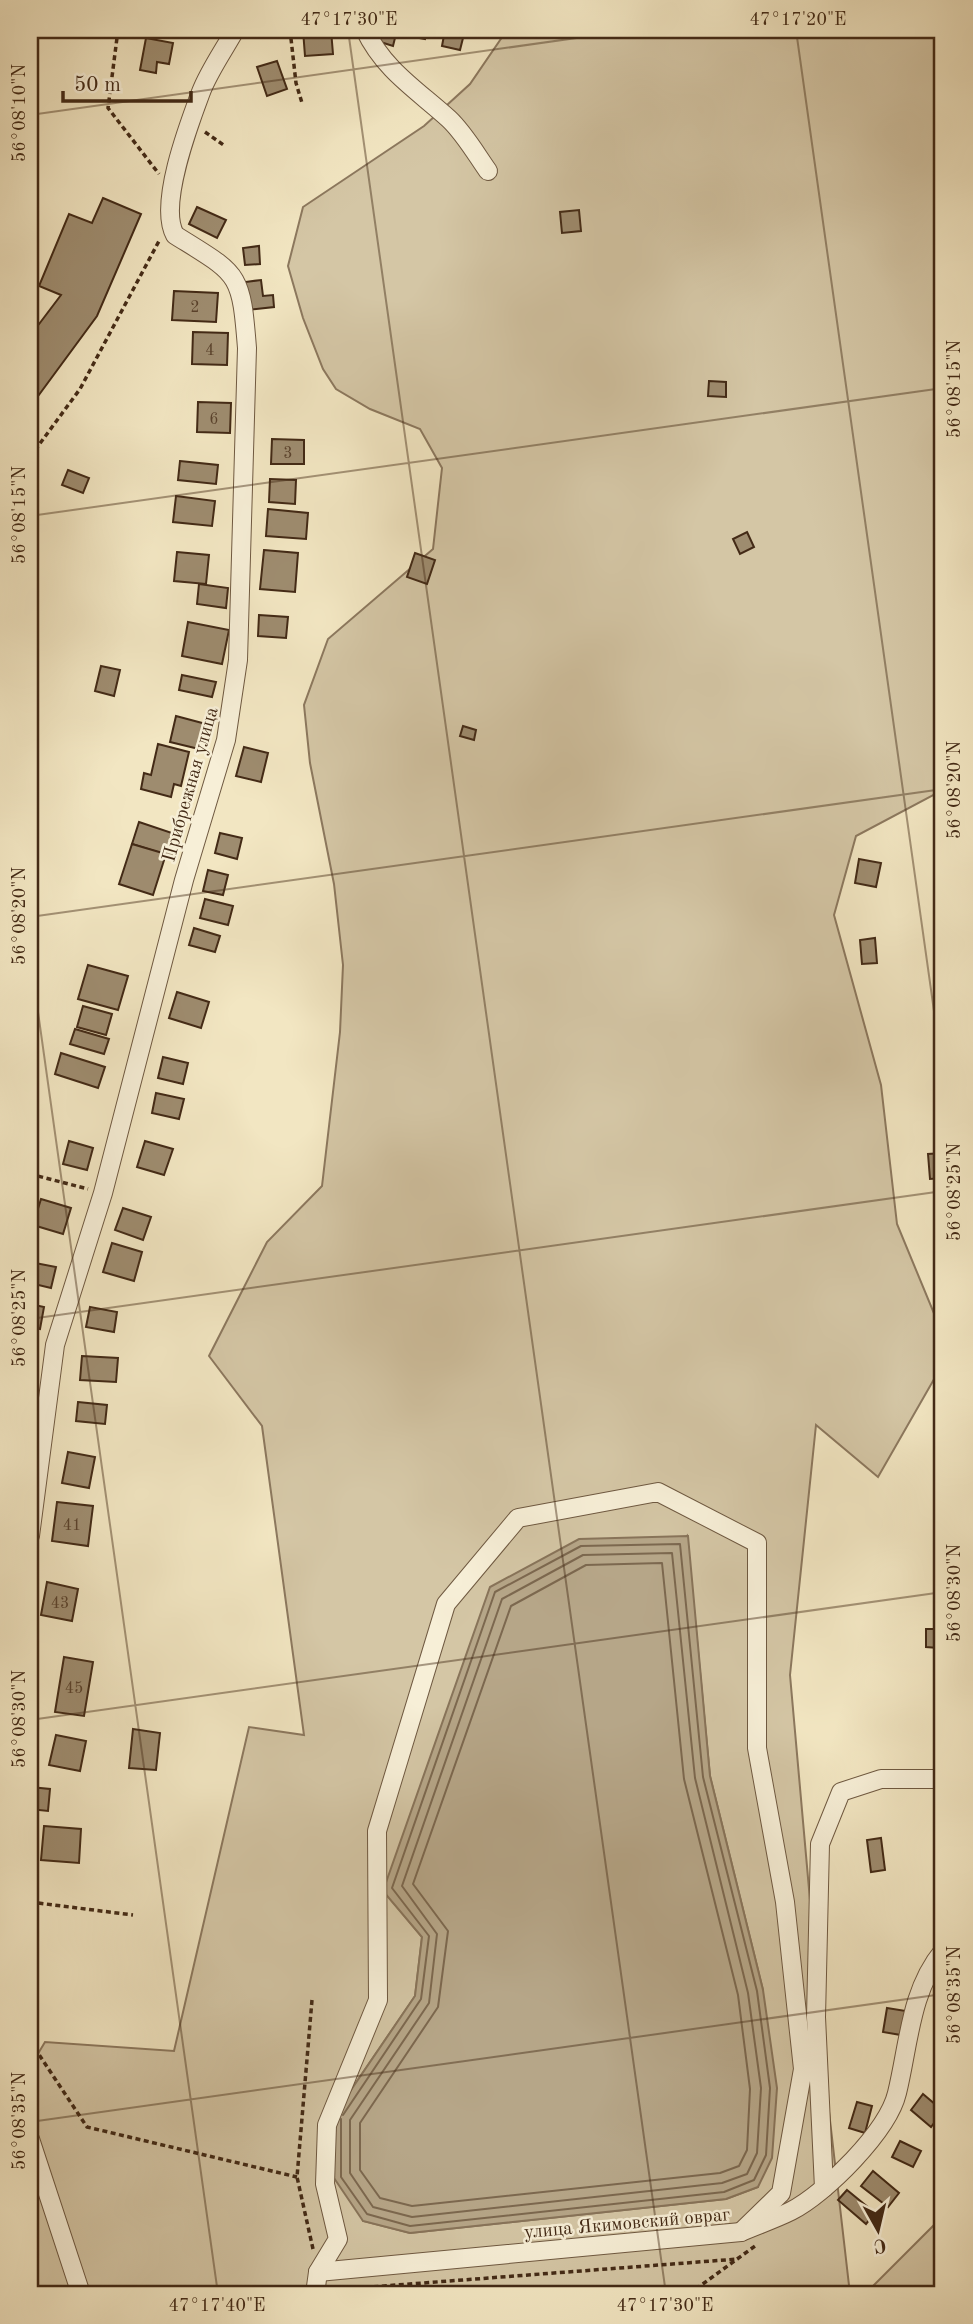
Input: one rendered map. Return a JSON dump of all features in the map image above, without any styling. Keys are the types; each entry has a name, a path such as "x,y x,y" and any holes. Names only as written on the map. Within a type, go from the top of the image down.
{"street":[{"path":"171,218 171,188 201,91 235,30"},
{"path":"365,30 373,47 401,80 451,121 488,171"},
{"name":"Прибрежная улица","path":"30,1536 55,1345 103,1193 184,880 226,740 238,660 247,348 243,305 237,281 224,265 175,234 171,218"},
{"path":"315,2293 318,2272 338,2239 325,2184 327,2125 378,2000 377,1831 446,1604 519,1518 658,1492 757,1543 757,1748 785,1902 803,2069 781,2193 741,2232"},
{"path":"824,2188 816,2017 820,1844 841,1792 881,1779 943,1779"},
{"name":"улица Якимовский овраг","path":"318,2272 741,2232 792,2211 824,2188 880,2128 896,2097 917,1995 929,1968 943,1951"},
{"path":"30,2139 81,2294"}],"path":[{"path":"118,30 108,108 135,147 171,188"},
{"path":"290,30 296,83 302,103"},
{"path":"191,125 217,138 225,146"},
{"path":"30,457 80,389 171,218"},
{"path":"30,1174 103,1193"},
{"path":"30,1902 134,1915"},
{"path":"312,2000 297,2177 318,2272"},
{"path":"30,2041 87,2127 297,2177"},
{"path":"689,2294 759,2243"},
{"path":"315,2293 738,2259"},
{"path":"380,2287 382,2294"}],"shaded area":[{"path":"507,30 943,30 943,790 856,836 834,915 881,1085 897,1224 938,1323 941,1367 878,1477 816,1425 790,1675 828,2103 850,2294 30,2294 30,2067 45,2042 174,2051 249,1727 304,1735 262,1426 209,1356 267,1242 322,1186 340,1032 343,965 334,884 310,763 304,705 328,639 433,549 442,468 420,429 370,409 336,389 323,369 303,318 288,266 303,207 424,126 470,84","holes":["687,1536 710,1776 763,1990 758,2187 726,2199 410,2233 363,2221 334,2115 415,1996 422,1937 383,1890"]},
{"path":"943,2216 943,2294 865,2294"}],"water":[{"path":"688,1536 710,1776 763,1990 777,2088 772,2158 758,2187 726,2199 410,2233 363,2221 334,2178 334,2115 415,1996 422,1937 383,1891 490,1587 579,1539"}],"building":[{"path":"303,30 331,30 333,54 305,56"},
{"path":"374,30 397,30 393,46 371,39"},
{"path":"404,30 427,30 425,39 403,35"},
{"path":"445,30 465,30 460,50 442,46"},
{"path":"146,38 173,43 169,64 157,62 156,73 140,70"},
{"path":"277,61 287,89 267,96 257,67"},
{"path":"103,198 141,214 97,316 30,407 30,336 61,295 39,286 69,214 92,223"},
{"path":"197,207 226,220 217,238 189,224"},
{"path":"579,210 581,231 562,233 560,212"},
{"path":"259,246 260,264 245,265 243,248"},
{"path":"261,280 263,296 273,295 274,307 248,310 245,282"},
{"path":"174,291 218,293 216,322 172,320"},
{"path":"193,332 228,333 227,365 192,364"},
{"path":"709,381 726,382 726,397 708,396"},
{"path":"198,402 231,403 230,433 197,432"},
{"path":"272,439 304,440 304,464 271,464"},
{"path":"180,461 218,465 216,484 178,480"},
{"path":"68,470 89,478 83,493 62,485"},
{"path":"270,479 296,480 295,504 269,502"},
{"path":"176,496 215,501 212,526 173,522"},
{"path":"268,509 308,513 306,539 266,536"},
{"path":"747,532 754,547 740,554 733,539"},
{"path":"264,550 298,553 295,592 260,589"},
{"path":"177,552 209,555 206,584 174,581"},
{"path":"415,553 435,560 427,584 407,577"},
{"path":"199,584 228,588 226,608 197,604"},
{"path":"259,615 288,617 286,638 258,636"},
{"path":"188,622 229,630 222,664 182,656"},
{"path":"101,666 120,670 114,696 95,691"},
{"path":"182,675 216,682 212,697 179,690"},
{"path":"176,716 206,724 199,749 170,742"},
{"path":"463,726 476,730 474,740 460,736"},
{"path":"158,744 189,752 181,786 174,784 171,797 141,789 144,773 151,775"},
{"path":"244,747 268,753 261,782 236,776"},
{"path":"139,822 181,836 173,857 132,844"},
{"path":"220,833 242,838 237,859 215,853"},
{"path":"132,844 166,854 153,895 119,884"},
{"path":"859,859 881,863 876,887 855,883"},
{"path":"208,870 228,875 223,895 203,891"},
{"path":"205,899 233,906 228,925 200,918"},
{"path":"194,928 220,936 215,952 189,945"},
{"path":"875,938 877,963 862,964 860,940"},
{"path":"88,965 128,976 118,1010 78,999"},
{"path":"177,992 209,1002 201,1028 169,1018"},
{"path":"83,1006 112,1014 106,1035 77,1027"},
{"path":"75,1029 109,1039 104,1054 70,1044"},
{"path":"61,1053 105,1067 98,1088 55,1074"},
{"path":"163,1057 188,1063 183,1084 158,1078"},
{"path":"156,1093 184,1099 179,1119 152,1113"},
{"path":"69,1141 93,1148 87,1170 63,1164"},
{"path":"145,1141 173,1149 164,1175 137,1167"},
{"path":"943,1153 943,1178 930,1179 928,1154"},
{"path":"41,1199 71,1208 63,1234 33,1225"},
{"path":"123,1208 151,1217 143,1240 115,1230"},
{"path":"112,1243 142,1252 134,1281 103,1272"},
{"path":"30,1262 56,1267 51,1288 30,1283"},
{"path":"30,1304 44,1307 40,1329 30,1327"},
{"path":"90,1307 117,1312 114,1332 86,1327"},
{"path":"82,1356 118,1358 116,1382 80,1380"},
{"path":"78,1402 107,1405 105,1424 76,1421"},
{"path":"68,1452 95,1457 89,1488 62,1483"},
{"path":"57,1502 93,1506 88,1546 52,1541"},
{"path":"47,1582 78,1589 72,1621 41,1615"},
{"path":"926,1629 938,1629 938,1648 926,1647"},
{"path":"64,1657 93,1662 84,1716 55,1712"},
{"path":"133,1729 160,1733 156,1770 129,1768"},
{"path":"56,1735 86,1741 80,1771 49,1765"},
{"path":"30,1787 50,1789 48,1811 30,1809"},
{"path":"44,1826 81,1829 79,1863 41,1860"},
{"path":"881,1838 885,1870 871,1872 867,1840"},
{"path":"887,2008 906,2011 901,2035 883,2032"},
{"path":"923,2094 943,2111 931,2127 911,2110"},
{"path":"857,2102 872,2106 865,2133 849,2128"},
{"path":"900,2141 921,2151 913,2167 892,2157"},
{"path":"873,2171 899,2193 888,2207 861,2186"},
{"path":"847,2190 875,2213 866,2224 838,2200"}]}
